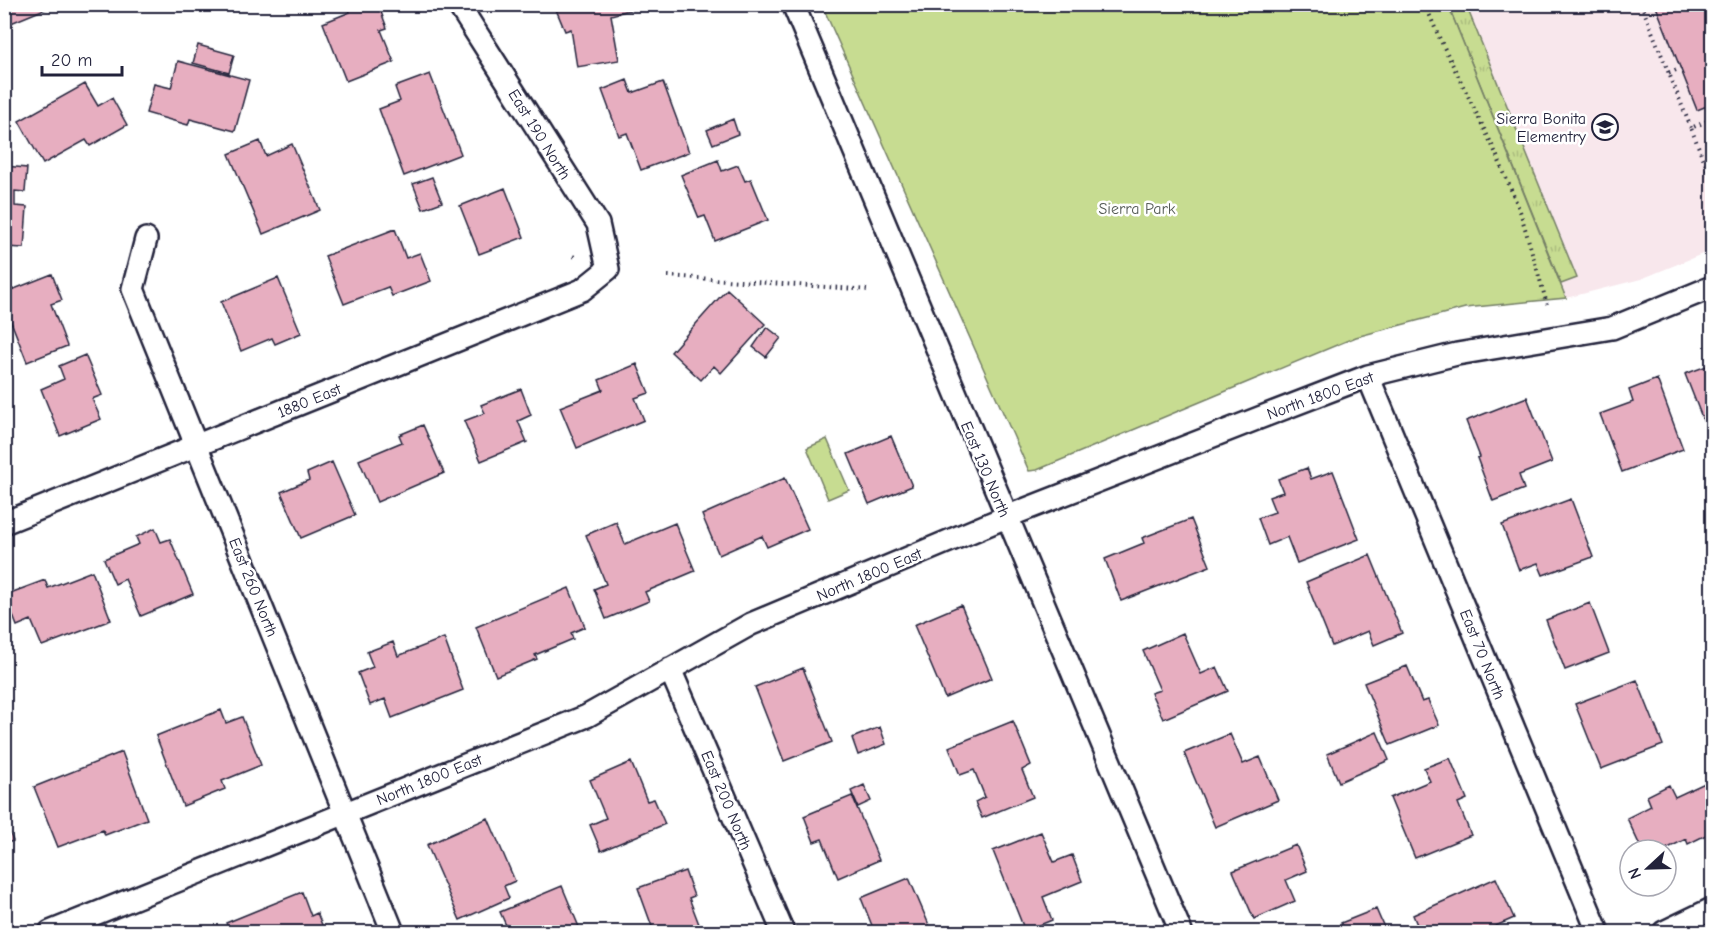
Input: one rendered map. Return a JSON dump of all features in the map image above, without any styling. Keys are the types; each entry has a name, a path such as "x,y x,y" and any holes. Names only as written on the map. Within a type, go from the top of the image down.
{"street":[{"name":"East 190 North","path":"458,4 598,224 608,269"},
{"name":"East 130 North","path":"793,4 1180,933"},
{"name":"East 260 North","path":"146,239 133,289 393,933"},
{"name":"1880 East","path":"4,523 582,290 608,269"},
{"name":"North 1800 East","path":"50,933 587,716 751,624 1006,517 1368,376 1457,354 1612,328 1713,287"},
{"name":"East 70 North","path":"1368,376 1598,933"},
{"name":"East 200 North","path":"670,669 783,933"},
{"path":"1664,933 1713,909"}],"path":[{"path":"1425,4 1516,200 1547,303"},
{"path":"1641,4 1713,181"},
{"path":"1669,73 1680,68"},
{"path":"1691,128 1713,119"},
{"path":"1713,167 1713,172"},
{"path":"668,276 870,290"}],"shaded area":[{"name":"Sierra Bonita Elementry","path":"1448,5 1712,5 1712,250 1641,279 1566,298"}],"green space":[{"name":"Sierra Park","path":"822,5 1448,5 1566,298 1465,308 1356,337 1037,470 1029,471"},
{"path":"1448,5 1466,5 1577,278 1561,284"},
{"path":"827,439 849,490 828,499 807,448"}],"building":[{"path":"4,4 57,4 11,23"},
{"path":"346,4 378,4 387,28 381,30 394,62 346,81 323,23 350,12"},
{"path":"561,4 643,4 644,6 611,15 619,60 577,67 571,29 565,31 555,7"},
{"path":"1655,4 1712,4 1712,104 1697,110"},
{"path":"198,45 234,55 229,73 193,63"},
{"path":"178,61 249,80 235,131 190,119 188,125 146,113 154,84 171,88"},
{"path":"430,74 461,154 404,176 379,109 400,101 395,87"},
{"path":"627,80 632,93 663,82 689,152 641,170 627,133 619,136 602,90"},
{"path":"85,84 98,106 112,98 127,125 90,146 86,140 43,164 19,121"},
{"path":"733,119 738,134 713,144 707,130"},
{"path":"260,141 266,156 292,144 320,210 263,234 229,154"},
{"path":"718,160 722,171 738,165 745,181 751,179 768,220 715,241 705,216 699,218 681,175"},
{"path":"4,166 27,168 25,192 15,191 15,206 27,207 24,248 4,247"},
{"path":"432,177 442,202 423,209 413,184"},
{"path":"505,188 524,237 479,254 460,206"},
{"path":"395,229 406,258 420,253 431,281 392,296 388,287 344,304 325,256"},
{"path":"52,274 62,300 51,304 67,346 27,362 4,304 4,293"},
{"path":"278,278 301,333 275,344 272,338 241,351 221,302"},
{"path":"727,289 765,324 721,373 714,366 701,380 671,352"},
{"path":"767,327 781,338 766,357 753,347"},
{"path":"85,355 102,395 92,399 101,419 60,436 41,389 64,379 59,366"},
{"path":"637,364 649,393 635,398 644,420 577,448 560,407 603,390 599,380"},
{"path":"1712,364 1712,437 1710,438 1685,374"},
{"path":"1657,379 1683,449 1622,472 1600,414 1633,402 1629,390"},
{"path":"521,389 531,415 518,421 527,442 481,461 464,421 485,413 481,405"},
{"path":"1527,397 1552,462 1519,475 1524,489 1493,501 1466,421"},
{"path":"423,425 444,473 377,502 359,460 402,442 399,435"},
{"path":"891,436 912,486 869,504 848,454"},
{"path":"332,462 355,515 301,538 281,492 309,480 307,473"},
{"path":"1307,468 1311,479 1333,471 1359,539 1297,563 1287,537 1268,545 1258,518 1275,512 1269,497 1283,492 1278,479"},
{"path":"785,478 808,529 767,547 762,536 719,555 702,515"},
{"path":"1571,499 1593,557 1543,575 1538,563 1519,570 1502,525"},
{"path":"1191,519 1210,566 1121,601 1105,559 1144,543 1142,538"},
{"path":"616,522 625,544 675,523 695,571 645,592 649,601 606,619 594,589 606,584 586,535"},
{"path":"155,528 161,542 170,539 193,594 141,616 125,579 115,584 104,559 139,544 136,537"},
{"path":"1370,555 1402,633 1374,645 1368,631 1332,646 1306,582"},
{"path":"92,571 111,620 42,646 31,620 17,626 5,595 45,580 48,588"},
{"path":"569,588 585,627 571,633 573,639 535,655 537,659 496,676 476,627"},
{"path":"1590,603 1609,653 1565,670 1546,620"},
{"path":"961,605 992,678 945,698 914,625"},
{"path":"1183,633 1201,674 1217,667 1228,691 1163,719 1151,693 1160,690 1143,651"},
{"path":"444,638 463,690 392,718 385,699 370,705 358,673 373,667 367,652 393,642 398,656"},
{"path":"1407,666 1422,702 1428,700 1439,725 1390,745 1364,683"},
{"path":"803,668 832,742 784,761 755,687"},
{"path":"1637,680 1663,745 1601,769 1575,704"},
{"path":"221,710 226,723 242,717 261,765 222,781 225,789 183,806 156,736"},
{"path":"1013,721 1031,765 1022,770 1033,797 982,818 975,802 985,797 974,770 960,775 949,747"},
{"path":"880,727 886,744 858,755 852,738"},
{"path":"1377,732 1389,760 1339,782 1327,754"},
{"path":"1230,734 1243,764 1260,757 1278,800 1215,827 1184,753"},
{"path":"122,752 147,819 105,835 103,830 58,847 34,787"},
{"path":"1450,758 1467,799 1458,803 1471,835 1415,858 1390,798 1430,781 1424,768"},
{"path":"631,762 647,801 654,799 665,824 601,851 590,825 606,818 590,780"},
{"path":"1707,782 1712,793 1712,832 1688,844 1686,839 1678,843 1678,838 1636,838 1627,818 1651,806 1647,796 1669,785 1675,797"},
{"path":"864,785 871,801 858,807 851,791"},
{"path":"852,796 879,860 838,878 822,839 814,842 804,816"},
{"path":"488,818 515,881 504,886 509,898 460,920 427,845"},
{"path":"4,819 13,841 4,844"},
{"path":"1041,832 1054,862 1072,855 1082,881 1043,897 1052,920 1025,931 993,851"},
{"path":"1296,845 1307,871 1286,880 1295,901 1254,919 1233,871"},
{"path":"685,871 694,896 689,898 702,932 654,932 638,888"},
{"path":"909,878 932,932 863,932 873,928 861,898"},
{"path":"1496,878 1514,918 1482,932 1420,932 1413,915"},
{"path":"562,886 579,927 567,932 509,932 500,912"},
{"path":"302,892 311,916 317,913 325,932 230,932 226,923"},
{"path":"1376,909 1386,932 1345,932 1341,923"}],"place":[{"name":"Sierra Bonita Elementry","path":"1605,127"}]}
